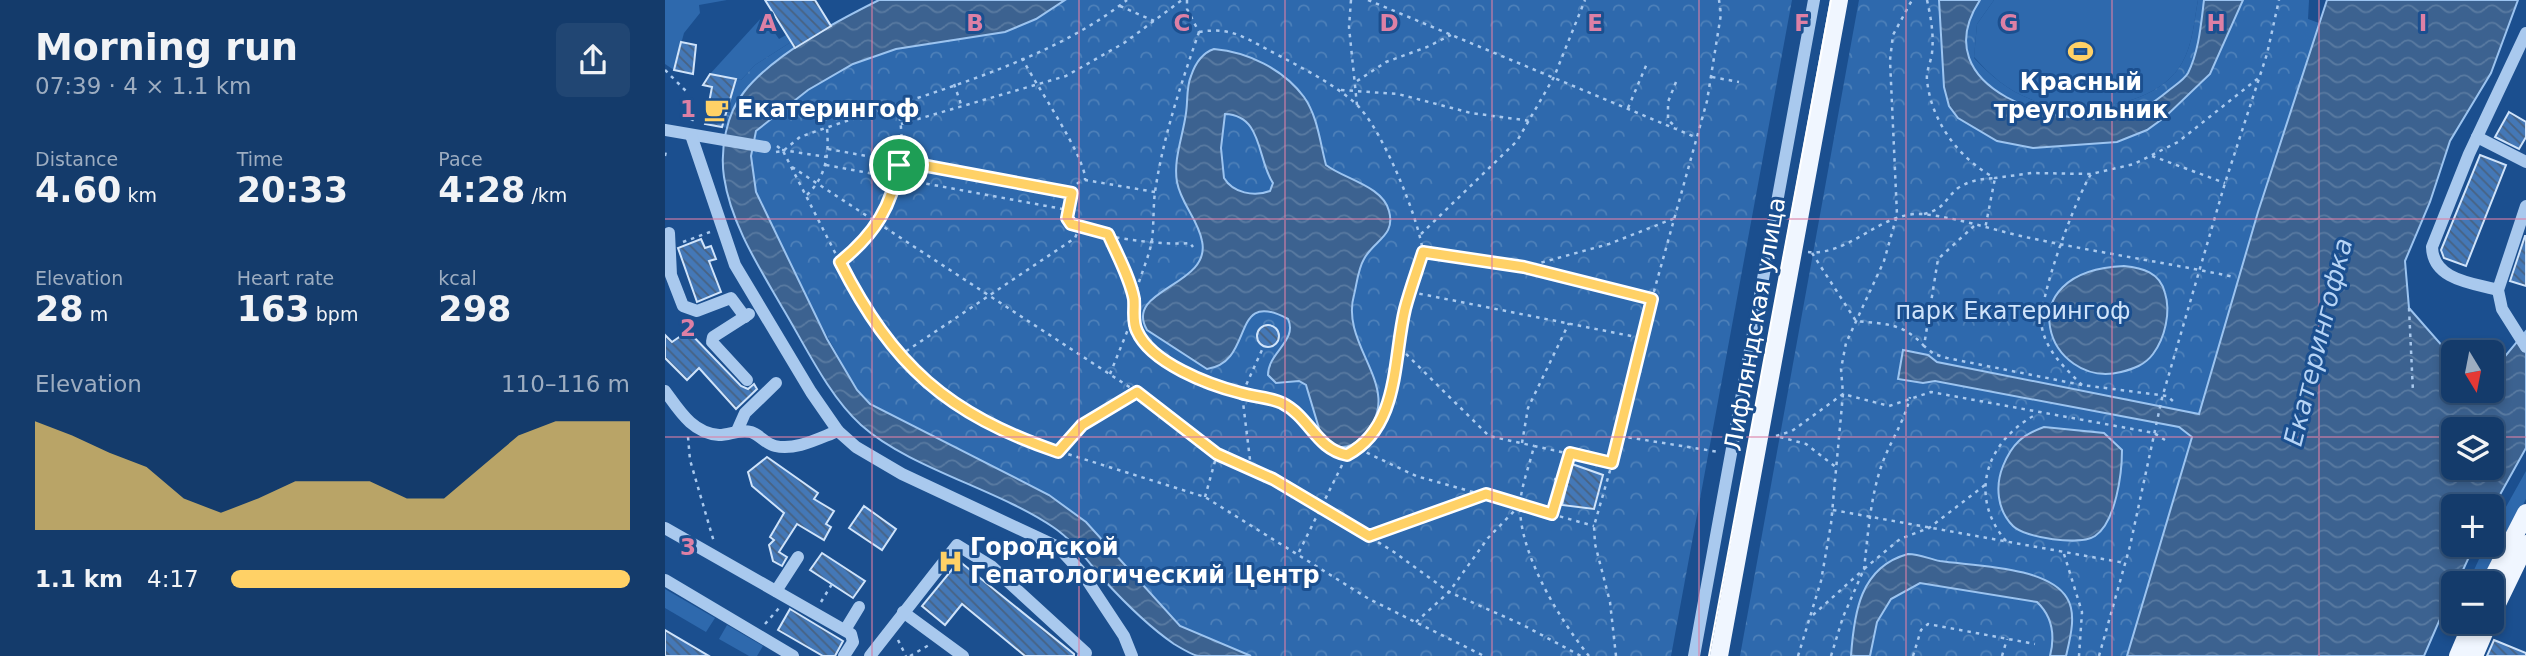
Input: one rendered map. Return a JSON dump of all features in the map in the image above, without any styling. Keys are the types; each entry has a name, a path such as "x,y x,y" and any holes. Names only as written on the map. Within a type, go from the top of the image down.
{"main road":[{"name":"Лифляндская улица","path":"1719,656 1839,0"},
{"path":"2496,571 2526,513"},
{"path":"2504,589 2526,544"},
{"path":"2458,656 2467,634"},
{"path":"2474,656 2483,634"}],"street":[{"name":"Лифляндская улица","path":"1694,656 1814,0"},
{"path":"2498,290 2454,278 2433,260 2432,247 2477,137 2526,33"},
{"path":"665,130 765,147"},
{"path":"691,135 735,265 759,308 838,431 874,466 1058,547 1083,574 1124,636 1132,656"},
{"path":"2477,137 2526,162"},
{"path":"2523,343 2502,309 2498,290 2526,206"},
{"path":"670,240 671,275 683,306 697,311 731,298 745,317"},
{"path":"747,380 712,342 713,337 759,308"},
{"path":"737,431 745,413 776,383"},
{"path":"665,391 687,421 702,430 720,435 737,431 753,433 774,446 793,447 838,431"},
{"path":"665,528 851,634 853,642 844,656"},
{"path":"870,656 957,545 991,566 1086,653 1083,656"},
{"path":"781,594 798,557"},
{"path":"665,580 771,650 793,656"},
{"path":"845,630 859,607"},
{"path":"903,612 963,656"}],"path":[{"path":"783,151 800,137 1022,58 1106,16 1127,0"},
{"path":"901,124 1037,86 1099,59 1182,0"},
{"path":"1187,0 1187,9 1199,32 1172,114 1155,192 1151,242 1134,300 1135,329 1155,353 1202,381 1281,403 1297,413 1322,445 1333,452 1347,455"},
{"path":"1351,0 1349,27 1357,81 1357,105"},
{"path":"1368,0 1695,137"},
{"path":"1421,234 1517,141 1531,121 1554,77 1585,0"},
{"path":"1616,656 1610,602 1595,544 1594,526 1620,436 1641,338 1712,77 1721,14 1719,0"},
{"path":"1798,656 1812,616 1833,510 1843,394 1841,369 1846,343 1884,261 1897,215 1890,60 1893,35 1912,0"},
{"path":"1927,0 1932,25 1932,53 1927,78 1932,100 1954,144 1966,159 1996,178"},
{"path":"2099,656 2125,563 2162,400 2224,183 2261,76 2279,0"},
{"path":"1119,6 1154,21"},
{"path":"1199,32 1230,30 1338,90 1357,105 1401,184 1421,234 1423,252 1411,292 1386,411 1378,427 1359,449 1347,455 1299,553"},
{"path":"1357,81 1386,62 1451,35"},
{"path":"1022,58 1086,172 1085,180"},
{"path":"1628,108 1648,61"},
{"path":"665,70 689,94"},
{"path":"1805,252 1812,253 1864,236 1897,215 1923,214 1942,209 1957,189 1972,180 2032,173 2091,174 2152,156 2188,135 2261,76"},
{"path":"1712,77 1739,82"},
{"path":"1676,82 1668,102 1668,120 1679,130"},
{"path":"954,84 962,107"},
{"path":"1338,90 1398,94 1471,113 1531,121"},
{"path":"840,262 879,225 897,179 901,124 897,104"},
{"path":"806,196 818,184 826,165 827,128"},
{"path":"765,147 827,157"},
{"path":"828,149 1072,193"},
{"path":"665,156 666,151"},
{"path":"783,151 840,262 899,356 949,399 1026,441 1205,497 1369,598 1484,656"},
{"path":"2152,156 2224,183"},
{"path":"826,165 1068,210"},
{"path":"790,166 1137,392 1217,454 1320,506 1369,536 1449,592 1523,625 1581,656"},
{"path":"2082,385 2053,355 2041,325 2042,305 2077,195 2091,174"},
{"path":"1985,229 1996,178"},
{"path":"1155,192 1078,181 1068,210 1071,224 1079,228 1151,242 1190,243 1193,247"},
{"path":"1923,214 2061,245 2234,276"},
{"path":"1524,267 1609,244 1675,218"},
{"path":"1924,346 1938,259 1974,226"},
{"path":"899,356 1075,238 1079,228"},
{"path":"670,240 713,231"},
{"path":"1108,234 1134,300"},
{"path":"1423,252 1524,267 1652,299"},
{"path":"1812,253 1856,321 1902,328 1924,346 1947,358 2162,400 2171,397 2174,402"},
{"path":"1411,292 1641,338"},
{"path":"2409,308 2413,392"},
{"path":"1110,374 1134,314"},
{"path":"1521,443 1528,408 1569,323"},
{"path":"1399,346 1489,436 1612,463"},
{"path":"1251,470 1242,394 1262,350"},
{"path":"1058,452 1082,425 1137,392"},
{"path":"1843,394 1889,406 1931,392 2039,413 2155,431 2165,440"},
{"path":"1780,437 1793,431 1843,394"},
{"path":"1831,656 1843,617 1864,569 1881,468 1898,433 1910,397"},
{"path":"2006,541 1987,513 1985,485 1995,455 2007,435 2039,413"},
{"path":"687,421 690,460 702,493 718,559"},
{"path":"1771,435 1806,444 1837,468"},
{"path":"1620,436 1719,452"},
{"path":"1534,446 1520,505 1532,562 1571,634 1589,656"},
{"path":"1359,449 1416,476 1594,526"},
{"path":"1552,514 1570,453"},
{"path":"1205,497 1217,454"},
{"path":"1554,479 1568,481"},
{"path":"1812,616 1900,540 1929,528 1985,485"},
{"path":"1369,536 1486,494"},
{"path":"1416,622 1449,592 1488,538 1520,505"},
{"path":"1833,510 2125,563"},
{"path":"2064,554 2082,612 2078,656"},
{"path":"815,613 832,584"},
{"path":"764,626 781,594"},
{"path":"1913,656 1921,630 1928,624 2035,643"},
{"path":"910,656 941,638"},
{"path":"2002,656 2007,639"}],"green space":[{"path":"665,0 727,0 699,5 700,13 684,33 674,70 665,64"},
{"path":"765,0 815,0 831,26 795,48 791,42 755,65 741,80 710,74 763,16 779,39 786,35"},
{"path":"1065,0 1792,0 1671,656 1251,656 1180,626 1086,522 1049,495 899,421 870,404 857,390 804,294 756,192 751,156 756,132 808,90 853,64 896,49 1005,32 1036,19"},
{"name":"парк Екатерингоф","path":"1859,0 1994,0 1977,24 1974,58 1999,82 2014,91 2030,99 2068,107 2113,105 2154,90 2170,78 2182,63 2189,48 2198,0 2309,0 2308,19 2319,23 2258,212 2127,656 1740,656"},
{"name":"Красный треугольник","path":"1994,0 2198,0 2189,48 2182,63 2170,78 2154,90 2113,105 2068,107 2030,99 2014,91 1986,70 1974,57 1977,24"},
{"path":"791,42 796,50 753,83 737,103 727,128 722,127 736,79 741,80 755,65"},
{"path":"2526,471 2526,499 2504,541 2504,510"},
{"path":"2480,557 2496,557 2488,571 2474,571"},
{"path":"665,589 715,618 706,632 665,608"},
{"path":"727,625 763,646 757,656 749,656 719,639"}],"water":[{"path":"879,0 1065,0 1036,19 1005,32 896,49 853,64 808,90 756,131 751,156 756,192 827,339 857,390 870,404 1049,495 1086,522 1180,626 1251,656 1198,656 1174,644 1129,606 1074,545 1053,527 1031,513 903,454 861,425 828,384 764,276 739,228 724,177 724,144 733,111 744,92 757,78 789,52 826,28"},
{"path":"1939,0 1980,0 1967,31 1969,58 1983,80 2007,97 2036,110 2068,117 2099,119 2138,111 2186,76 2197,47 2204,0 2243,0 2210,74 2165,117 2147,130 2117,142 2033,148 1997,141 1958,118 1949,106 1944,87"},
{"name":"Екатерингофка","path":"2327,0 2518,0 2491,73 2450,141 2430,202 2405,261 2409,308 2441,345 2441,403 2504,403 2504,358 2526,331 2526,448 2500,494 2441,494 2441,557 2469,557 2463,571 2441,571 2441,617 2424,656 2127,656 2192,437 2179,427 1935,381 1923,383 1898,379 1903,350 1928,355 1937,362 2199,414 2258,212"},
{"path":"1210,51 1227,51 1252,58 1286,78 1309,105 1316,122 1326,165 1371,189 1385,202 1389,211 1387,232 1368,253 1360,267 1352,314 1356,333 1376,386 1378,403 1374,421 1361,438 1349,446 1332,445 1321,435 1306,385 1299,381 1276,383 1268,375 1269,367 1289,334 1288,319 1270,312 1257,312 1249,319 1232,354 1222,364 1207,369 1147,330 1143,316 1147,305 1183,278 1202,256 1200,233 1179,190 1176,165 1189,81 1197,63","holes":["1225,114 1237,116 1253,130 1273,183 1270,191 1257,194 1244,192 1233,187 1224,178 1221,148"]},
{"path":"2124,266 2149,272 2163,286 2167,300 2164,333 2153,354 2143,364 2121,372 2095,373 2074,364 2058,348 2050,328 2051,306 2063,287 2086,273"},
{"path":"2044,427 2104,433 2122,450 2121,471 2113,509 2095,536 2078,540 2040,537 2013,526 2004,513 1998,490 2006,458 2019,441"},
{"path":"1908,554 1940,561 2009,569 2044,579 2057,587 2067,598 2072,611 2072,627 2066,656 2050,656 2051,627 2037,602 1920,583 1891,599 1877,622 1870,656 1851,656 1858,608 1870,581 1879,569"}],"building":[{"path":"765,0 815,0 831,26 795,48"},
{"path":"681,42 696,45 693,74 674,70"},
{"name":"Екатерингоф","path":"710,74 736,79 722,127 705,124 712,87 703,85"},
{"path":"2509,112 2526,122 2526,137 2519,149 2495,137"},
{"path":"2480,155 2506,165 2466,266 2444,258 2441,250"},
{"path":"2526,236 2526,286 2510,281"},
{"path":"701,239 705,248 711,246 716,259 709,261 721,292 697,302 678,248"},
{"path":"1268,325 1276,328 1279,336 1276,344 1268,347 1260,344 1257,336 1260,328"},
{"path":"688,331 741,386 748,389 754,384 757,389 736,409 699,368 687,380 665,358 665,335 672,342"},
{"path":"767,457 818,493 814,499 834,511 826,524 831,527 824,540 797,524 779,552 787,557 782,566 773,561 769,545 774,540 770,537 784,513 752,486 748,472"},
{"path":"1572,464 1603,475 1594,509 1562,505"},
{"path":"864,506 896,529 882,550 849,528"},
{"path":"822,553 865,581 853,598 810,570"},
{"path":"959,561 1074,656 1025,656 962,604 945,625 922,606"},
{"path":"790,609 843,641 835,656 823,656 778,630"},
{"path":"665,630 709,656 665,656"},
{"path":"2494,640 2526,653 2526,656 2487,656"}],"tram line":[{"path":"1709,656 1831,0"}],"place":[{"name":"Красный треугольник","path":"2081,51"},
{"name":"Екатерингоф","path":"717,109"},
{"name":"Городской Гепатологический Центр","path":"950,561"}],"route":[{"path":"900,161 1072,193 1067,218 1079,228 1108,234 1134,300 1135,329 1155,353 1202,381 1281,403 1297,413 1313,430 1322,445 1333,452 1347,455 1368,441 1386,411 1405,310 1423,252 1524,267 1652,299 1612,463 1570,453 1552,514 1486,494 1369,536 1273,479 1217,454 1137,392 1096,414 1070,436 1058,452 1026,441 949,399 915,373 876,325 840,262 879,225 892,196 899,165 900,161"}]}
